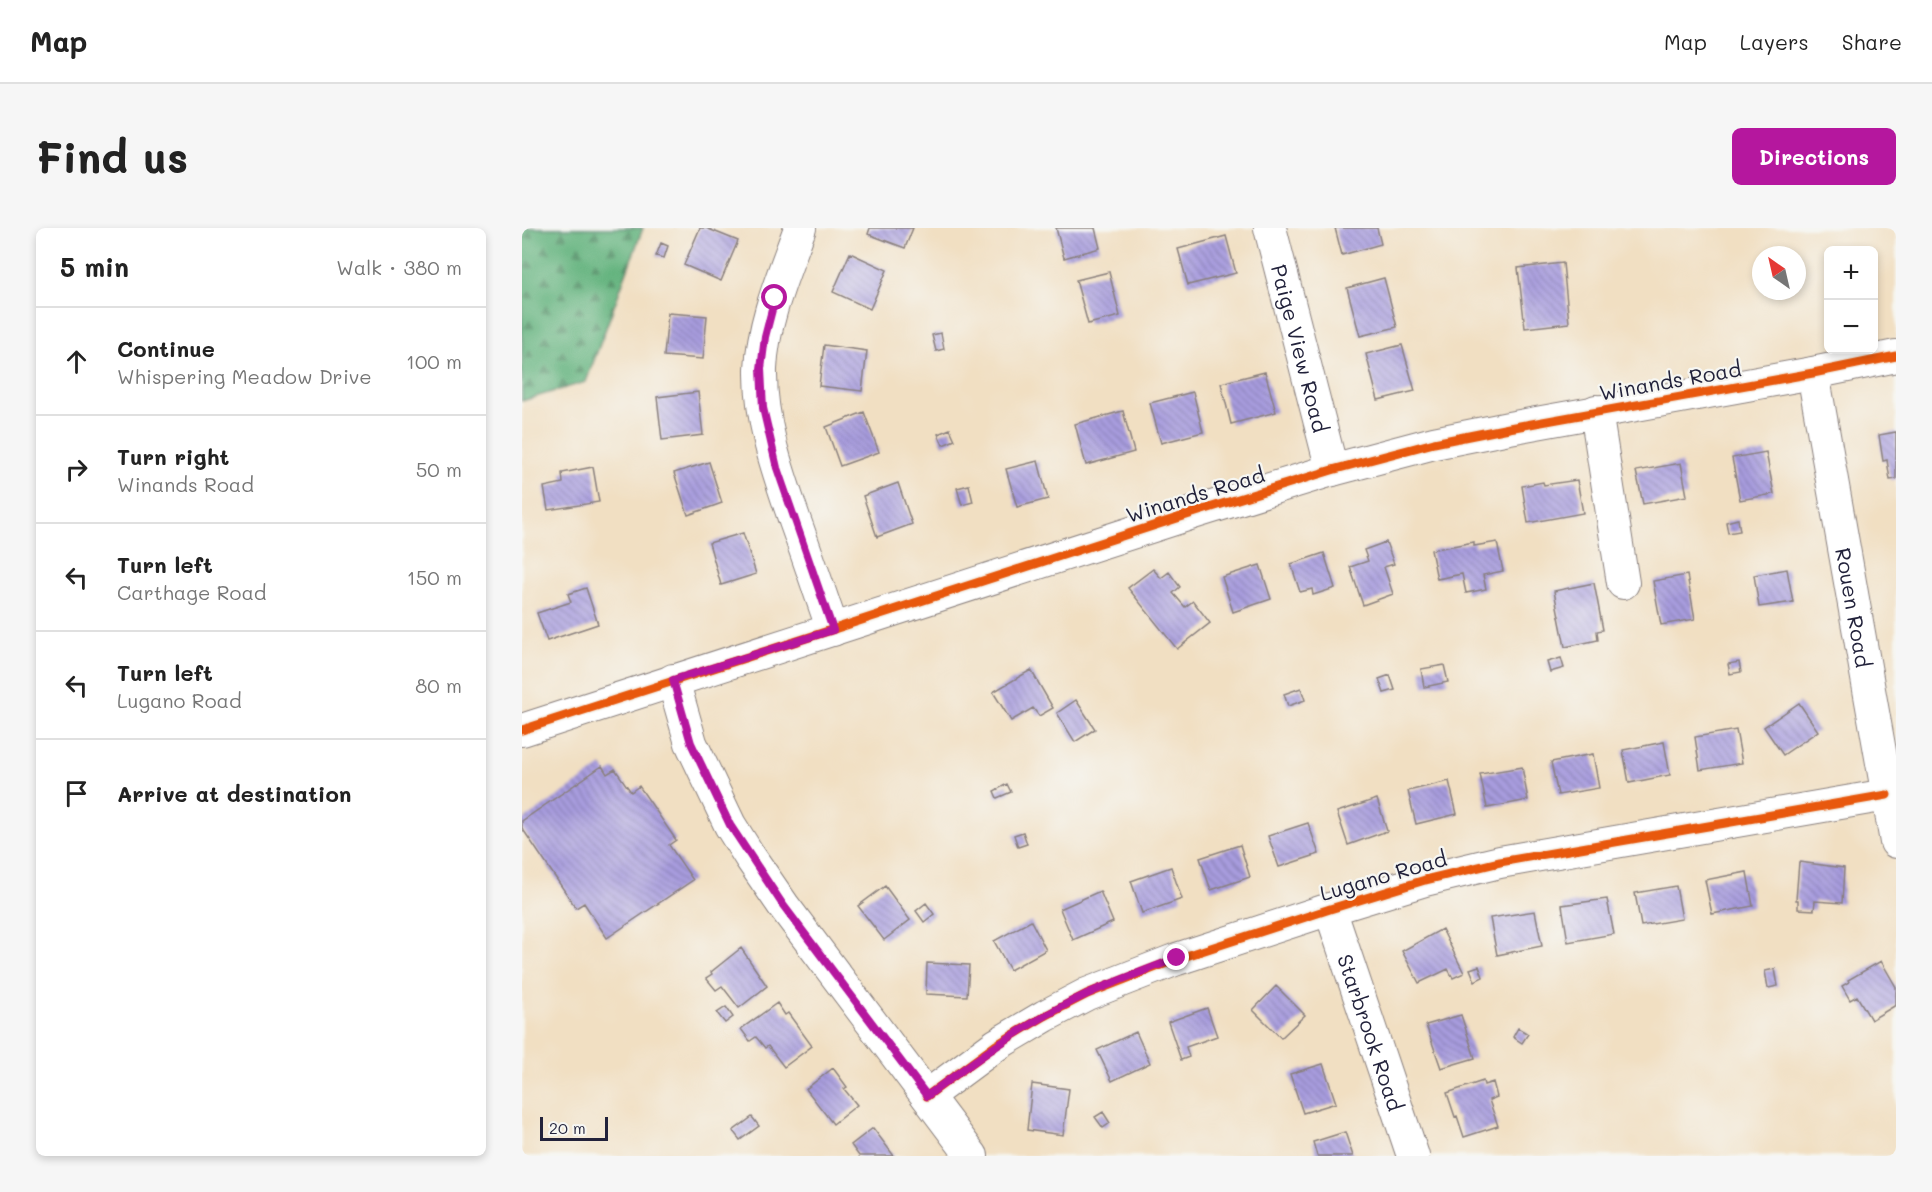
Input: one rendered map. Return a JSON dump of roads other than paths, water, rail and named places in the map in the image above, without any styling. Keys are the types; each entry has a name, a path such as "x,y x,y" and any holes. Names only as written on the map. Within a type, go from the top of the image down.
{"street":[{"path":"800,228 775,298 765,337 761,369 763,408 777,468 833,630"},
{"name":"Paige View Road","path":"1270,228 1332,470"},
{"name":"Winands Road","path":"522,730 1173,519 1332,470 1434,443 1596,411 1813,374 1896,356"},
{"name":"Rouen Road","path":"1813,374 1896,842"},
{"path":"1596,411 1623,583"},
{"path":"673,680 691,743 730,825 783,905 972,1156"},
{"name":"Lugano Road","path":"927,1096 996,1045 1087,994 1177,958 1330,909 1425,880 1500,862 1887,795"},
{"name":"Starbrook Road","path":"1330,909 1413,1156"}]}
